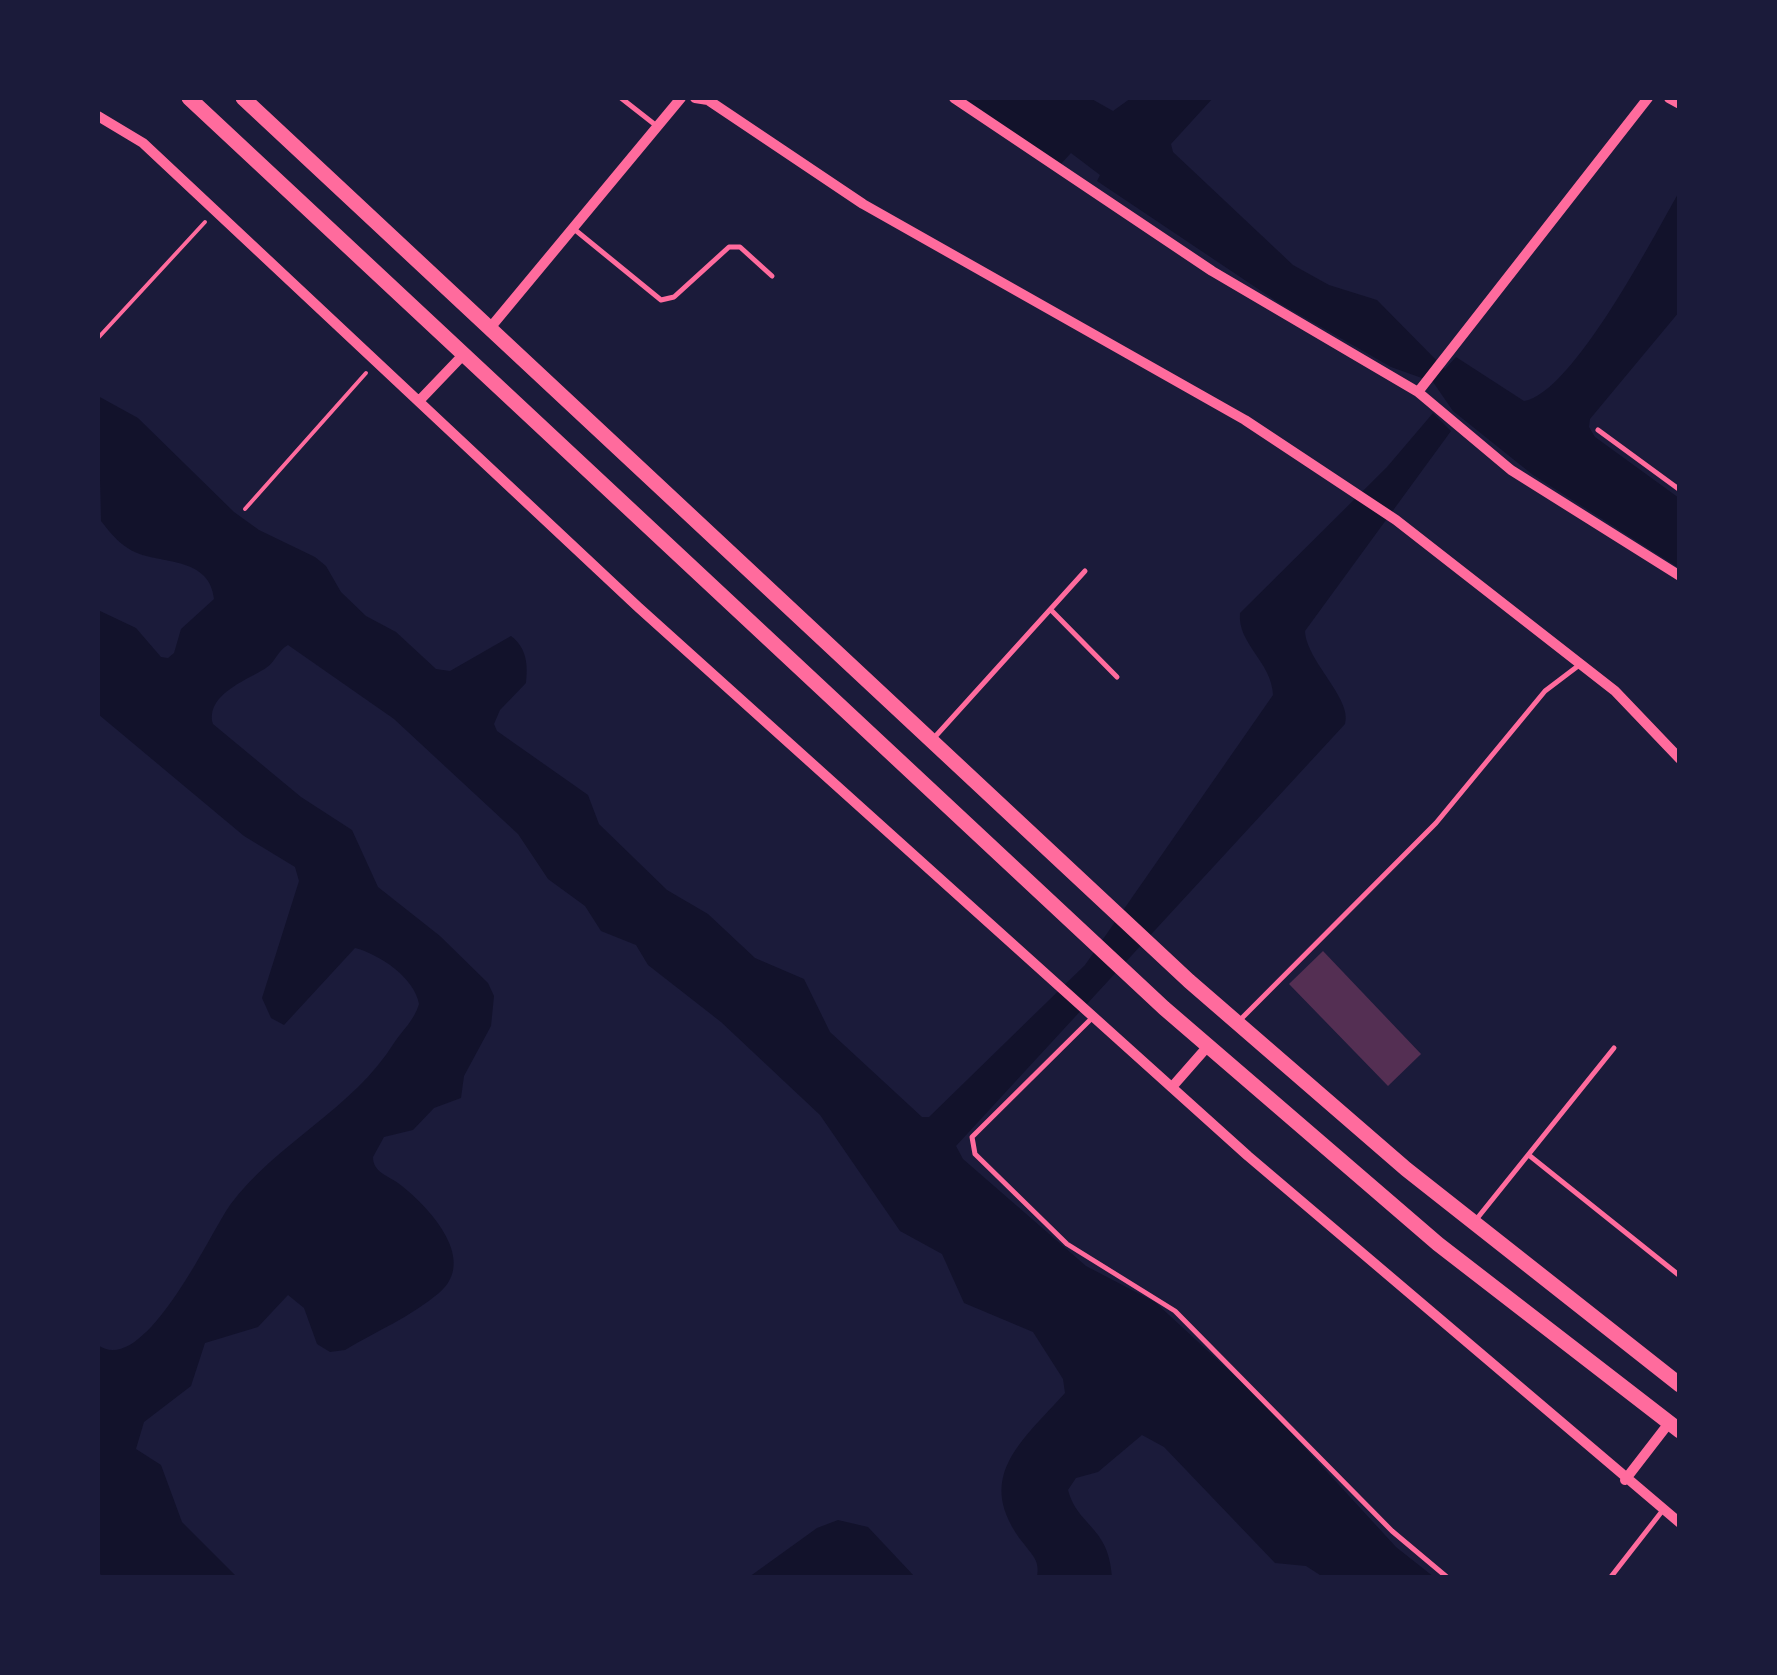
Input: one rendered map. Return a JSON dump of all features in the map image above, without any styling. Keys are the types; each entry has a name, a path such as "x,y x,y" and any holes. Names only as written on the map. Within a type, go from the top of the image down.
{"main road":[{"path":"189,98 1147,992 1438,1244 1674,1427"},
{"path":"243,98 1173,966 1472,1224 1680,1385"}],"street":[{"path":"490,328 682,98"},
{"path":"696,98 708,100 788,157 937,248 1245,420 1350,489 1396,520 1632,706 1680,760"},
{"path":"954,98 1212,271 1422,388 1511,470 1680,576"},
{"path":"1422,388 1648,98"},
{"path":"1669,98 1680,104"},
{"path":"98,116 143,143 680,645 1172,1087 1625,1480 1680,1523"},
{"path":"419,401 464,354"},
{"path":"1172,1087 1208,1046"},
{"path":"1625,1480 1674,1427"}],"lane":[{"path":"621,98 658,127"},
{"path":"574,229 661,300 674,297 729,247 740,247 772,276"},
{"path":"1598,430 1680,490"},
{"path":"932,740 1085,571"},
{"path":"1051,610 1116,677"},
{"path":"1237,1023 1436,823 1545,690 1581,665"},
{"path":"1092,1014 972,1137 974,1154 1067,1244 1174,1310 1392,1531 1448,1578"},
{"path":"1472,1224 1614,1048"},
{"path":"1530,1156 1680,1276"},
{"path":"1610,1578 1663,1510"}],"path":[{"path":"98,338 215,211"},
{"path":"246,509 376,362"}],"shaded area":[{"path":"964,98 1090,98 1113,111 1131,98 1213,98 1171,144 1173,152 1293,265 1329,285 1377,300 1445,369 1456,357 1524,401 1543,392 1588,343 1632,276 1679,192 1679,312 1590,419 1589,427 1595,437 1679,498 1679,568 1533,475 1453,411 1433,382 1391,367 1279,303 1097,181 1100,175 1071,153 1059,166"},
{"path":"98,396 138,418 234,512 259,530 315,557 326,566 341,592 366,616 396,632 436,669 450,671 511,636 525,657 526,683 500,710 494,724 497,731 588,795 599,824 667,890 708,914 755,958 804,979 830,1032 922,1117 929,1117 1085,965 1273,695 1267,673 1244,634 1240,613 1387,467 1433,413 1451,431 1305,631 1313,655 1342,703 1345,724 956,1146 963,1159 1086,1266 1155,1302 1261,1400 1396,1547 1434,1577 1323,1577 1306,1566 1275,1563 1164,1447 1142,1435 1098,1472 1076,1478 1068,1490 1105,1547 1112,1577 1037,1577 1035,1559 1009,1521 1002,1499 1008,1462 1065,1393 1063,1379 1033,1332 964,1303 942,1254 900,1231 820,1115 721,1022 648,965 636,945 601,931 585,906 548,879 518,834 394,719 288,645 266,668 221,697 212,714 213,724 301,797 352,830 378,887 440,936 488,983 494,996 491,1026 464,1076 461,1098 434,1108 413,1130 384,1137 373,1157 378,1170 409,1192 434,1218 451,1249 454,1264 450,1279 439,1293 345,1350 330,1352 317,1344 304,1308 288,1295 258,1327 205,1343 191,1386 144,1422 136,1449 161,1465 182,1522 237,1577 103,1577 98,1572 98,1345 116,1350 135,1341 155,1323 192,1271 230,1205 269,1163 358,1087 408,1025 419,1004 411,985 394,968 355,948 284,1025 271,1018 262,998 299,881 295,867 244,836 98,714 98,610 136,628 161,657 168,658 174,653 181,629 214,599 211,586 195,569 132,550 101,521"},
{"path":"838,1520 868,1527 915,1577 749,1577 817,1528"}],"building":[{"path":"1323,951 1421,1054 1388,1086 1289,984"}]}
